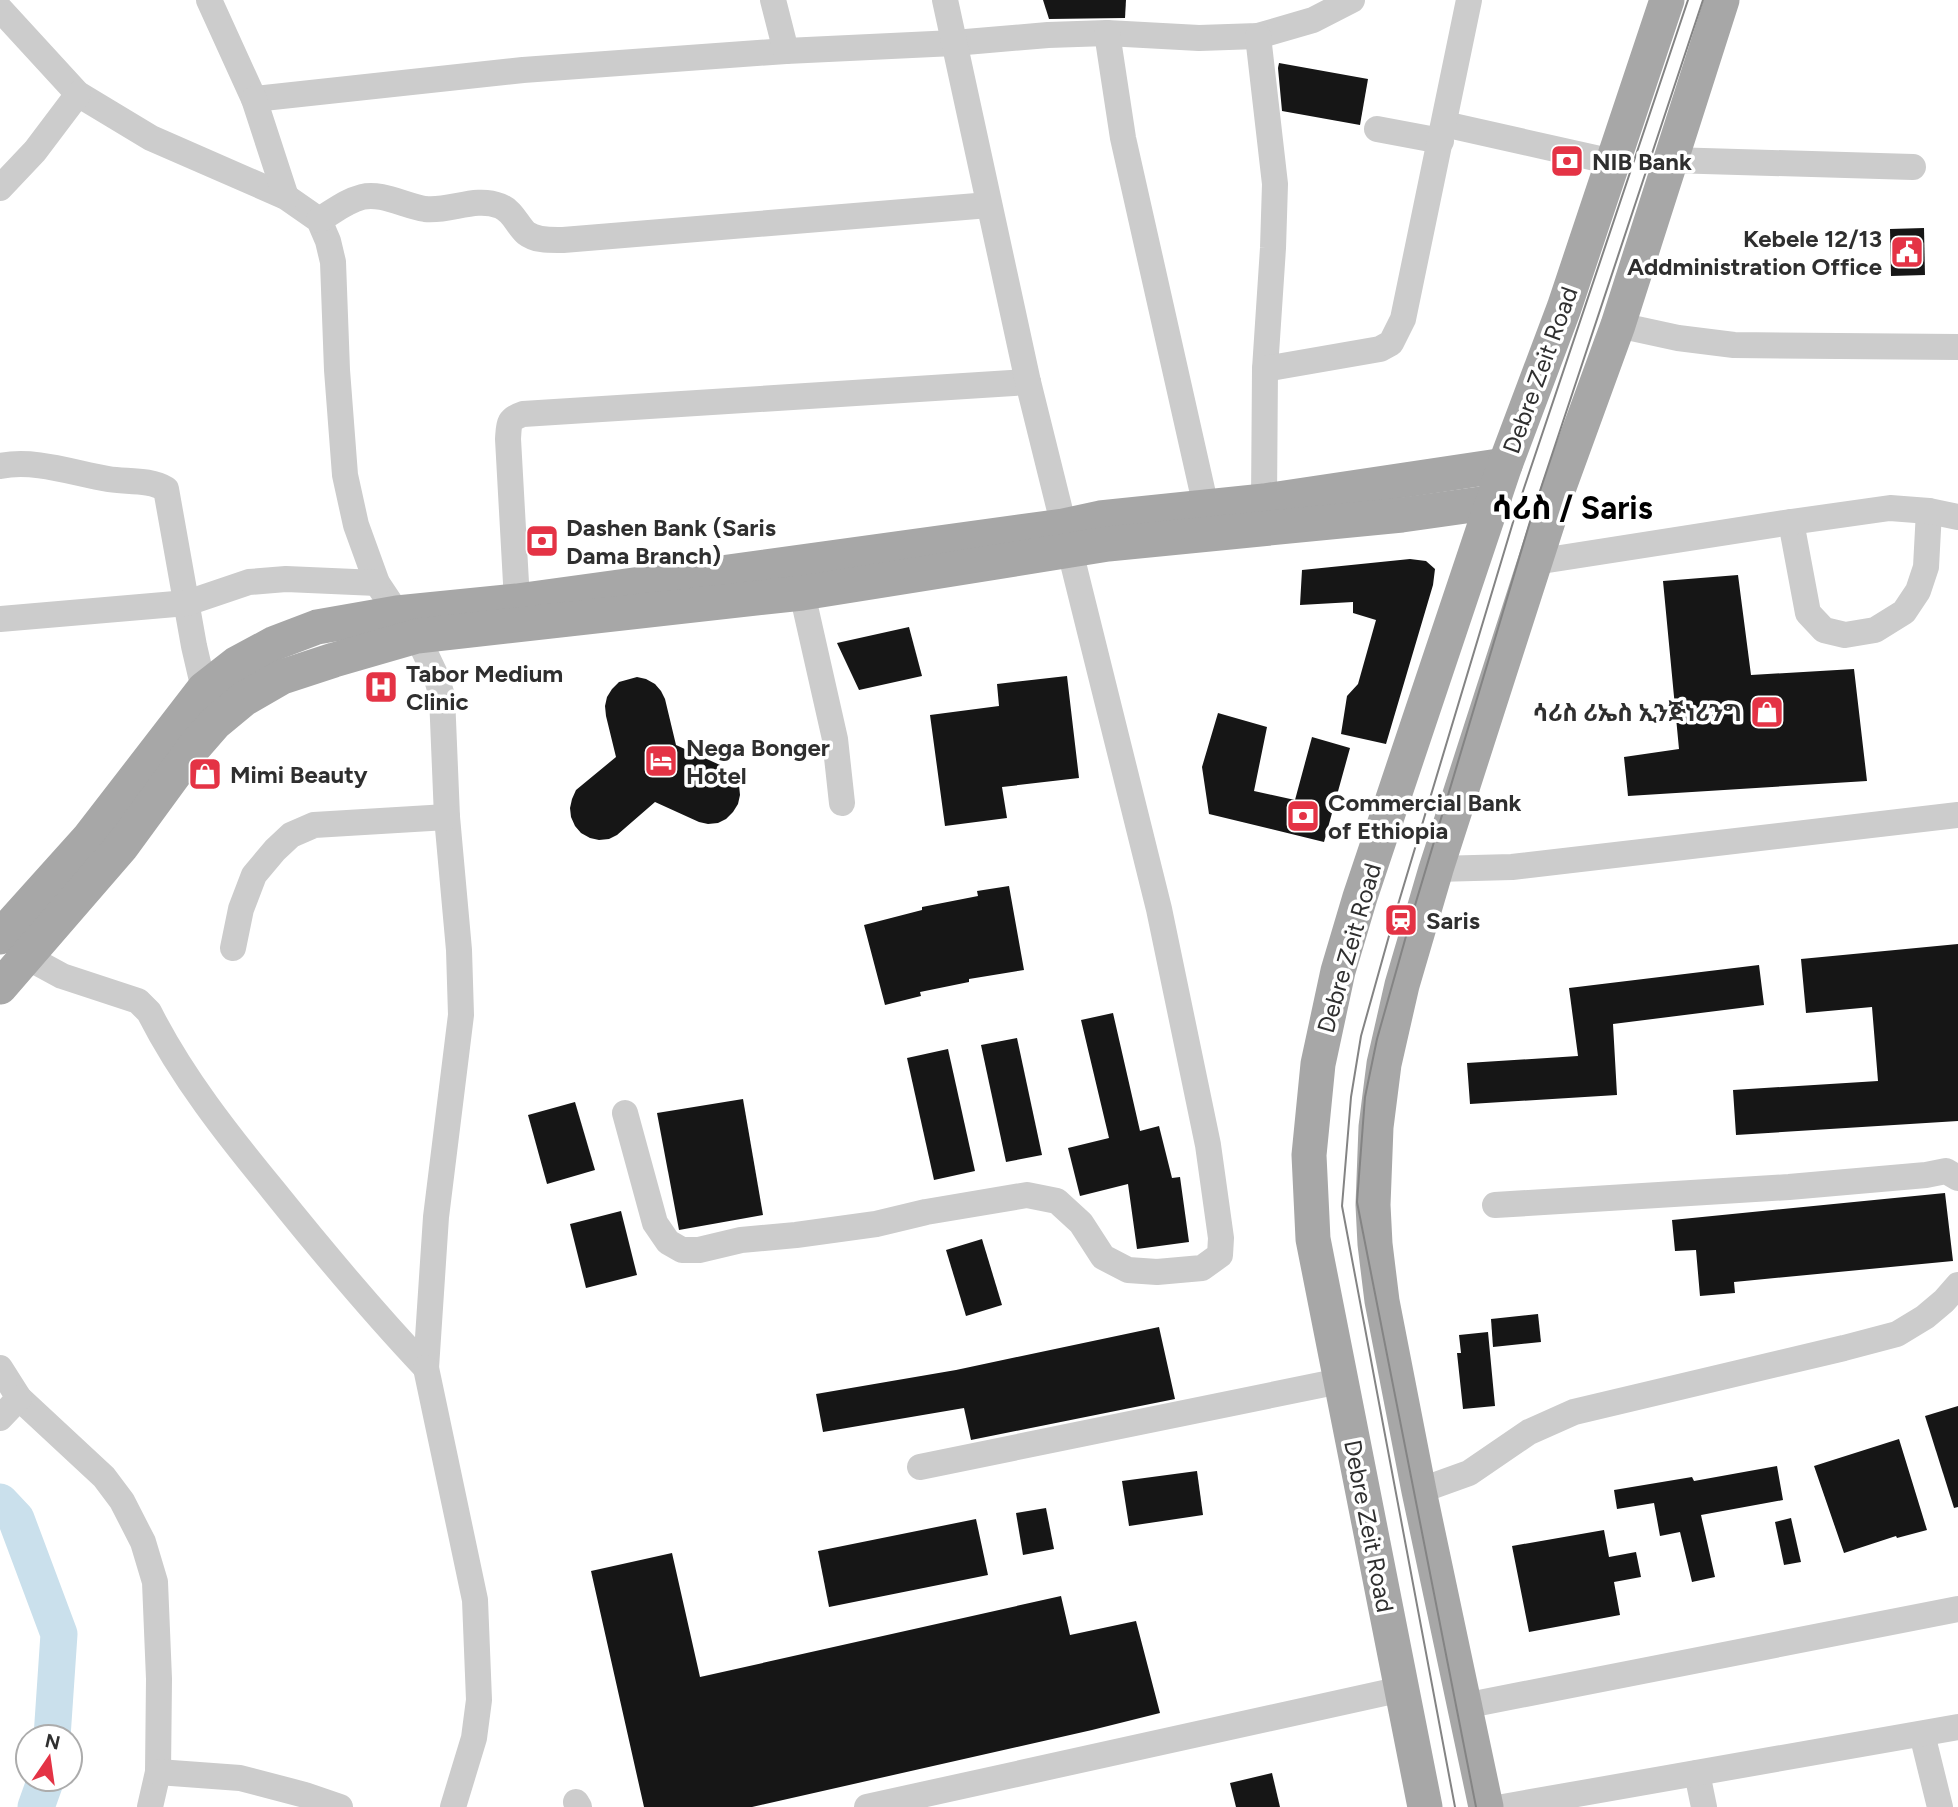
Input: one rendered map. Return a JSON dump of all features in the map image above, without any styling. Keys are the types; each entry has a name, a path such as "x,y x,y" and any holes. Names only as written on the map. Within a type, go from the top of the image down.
{"main road":[{"name":"Debre Zeit Road","path":"1425,1807 1313,1239 1309,1155 1318,1064 1338,971 1360,897 1505,464 1564,308 1667,0"},
{"path":"1486,1807 1419,1492 1382,1301 1375,1244 1374,1192 1376,1127 1384,1064 1402,985 1436,869 1559,487 1618,325 1722,0"},
{"path":"520,612 802,593 1067,538 1100,518 1264,501 1505,464"},
{"path":"0,987 14,947 89,838 204,689 236,664 275,643 317,627 407,625 520,612 1067,538 1108,544 1402,515 1494,502"},
{"path":"14,947 122,846 195,746 215,723 244,699 282,677 334,660 407,625"}],"street":[{"path":"209,0 254,99 286,197"},
{"path":"773,0 786,51"},
{"path":"625,1113 655,1223 668,1241 682,1250 699,1250 741,1240 876,1224 926,1212 1027,1195 1057,1201 1081,1223 1103,1257 1128,1270 1157,1272 1202,1268 1220,1255 1222,1238 1208,1145 1159,909 1028,382 945,0"},
{"path":"254,99 523,70 786,51 1107,33 1199,38 1258,36 1314,10 1352,0"},
{"path":"1265,369 1380,349 1391,343 1403,320 1469,0"},
{"path":"0,9 78,94 152,138 286,197 319,220 328,241 333,262 345,475 356,525 377,583 407,625 436,676 442,696 447,817 459,950 461,1015 436,1217 426,1368 475,1600 480,1700 474,1738 453,1807"},
{"path":"1107,33 1123,138 1206,507"},
{"path":"1258,36 1275,184 1265,369 1264,501"},
{"path":"0,188 35,150 78,94"},
{"path":"1377,129 1442,133 1613,162"},
{"path":"1670,160 1913,167"},
{"path":"319,220 365,196 381,197 428,209 484,203 501,206 516,218 526,233 541,240 563,240 989,205"},
{"path":"1618,325 1678,338 1734,345 1958,347"},
{"path":"520,612 508,439 509,424 514,417 523,414 1028,382"},
{"path":"0,466 33,464 109,479 150,483 166,489 204,689"},
{"path":"1535,562 1890,508 1929,511 1958,517"},
{"path":"1791,522 1808,614 1824,630 1844,635 1875,630 1904,611 1918,591 1926,567 1929,511"},
{"path":"0,619 187,603 249,582 286,579 377,583"},
{"path":"802,593 835,738 842,803"},
{"path":"1436,869 1511,867 1958,815"},
{"path":"233,948 241,909 254,876 291,835 314,825 447,817"},
{"path":"14,947 62,976 138,1001 149,1012 196,1093 316,1243 426,1368"},
{"path":"1495,1205 1789,1187 1946,1171 1958,1178"},
{"path":"1419,1492 1469,1473 1490,1456 1529,1432 1574,1412 1897,1334 1925,1317 1958,1285"},
{"path":"0,1368 9,1407 104,1478 122,1501 143,1542 155,1582 159,1679 158,1772 150,1807"},
{"path":"920,1467 1340,1381"},
{"path":"1464,1706 1958,1609"},
{"path":"867,1807 1402,1689"},
{"path":"1503,1807 1958,1727"},
{"path":"1922,1734 1940,1807"},
{"path":"158,1772 240,1778 340,1807"},
{"path":"1697,1773 1704,1807"}],"building":[{"path":"1043,0 1126,0 1125,18 1049,19"},
{"path":"1279,63 1368,79 1360,125 1282,111"},
{"name":"Kebele 12/13 Addministration Office","path":"1924,228 1925,275 1891,276 1890,229"},
{"path":"1410,559 1426,561 1435,569 1433,585 1386,744 1341,734 1347,696 1358,684 1376,620 1353,613 1353,602 1300,605 1302,570"},
{"name":"ሳሪስ ሪኤስ ኢንጅነሪንግ","path":"1738,575 1751,675 1854,669 1867,781 1628,796 1624,757 1679,749 1663,581"},
{"path":"909,627 922,676 859,690 837,643"},
{"path":"1067,676 1079,778 1002,787 1007,818 945,826 930,715 999,706 997,684"},
{"name":"Nega Bonger Hotel","path":"637,677 655,684 661,691 676,745 720,765 735,776 739,785 738,804 726,819 708,824 655,802 617,835 609,839 590,838 575,826 570,808 572,799 576,790 616,757 606,716 607,697 619,682"},
{"path":"1218,713 1267,727 1254,791 1295,800 1312,737 1350,748 1324,842 1209,814 1202,767"},
{"path":"1009,886 1024,970 969,979 969,982 920,992 921,996 885,1005 864,925 922,910 922,907 978,896 977,891"},
{"path":"1958,944 1958,1121 1736,1135 1733,1090 1878,1081 1872,1007 1806,1013 1801,959"},
{"path":"1759,965 1764,1005 1613,1024 1617,1095 1470,1104 1467,1063 1578,1056 1569,988"},
{"path":"1113,1013 1140,1131 1159,1126 1172,1178 1180,1177 1189,1242 1137,1249 1128,1184 1080,1196 1068,1148 1109,1138 1081,1020"},
{"path":"1017,1038 1042,1155 1006,1162 981,1045"},
{"path":"948,1049 975,1171 934,1180 907,1058"},
{"path":"743,1099 763,1215 679,1230 657,1113"},
{"path":"575,1102 595,1170 547,1184 528,1115"},
{"path":"1945,1193 1953,1261 1734,1282 1735,1293 1700,1296 1696,1250 1675,1251 1672,1220"},
{"path":"621,1211 637,1275 586,1288 570,1224"},
{"path":"982,1239 1002,1305 966,1316 946,1250"},
{"path":"1538,1314 1541,1342 1493,1347 1491,1319"},
{"path":"1159,1327 1175,1399 971,1440 964,1408 823,1432 816,1394 956,1370"},
{"path":"1488,1332 1495,1406 1463,1409 1457,1353 1461,1353 1459,1335"},
{"path":"1958,1406 1958,1507 1954,1508 1925,1416"},
{"path":"1899,1439 1927,1530 1897,1538 1896,1536 1844,1553 1814,1466"},
{"path":"1777,1466 1783,1500 1701,1515 1715,1577 1692,1582 1680,1532 1660,1536 1654,1503 1617,1509 1614,1490 1692,1477 1694,1481"},
{"path":"1197,1471 1203,1515 1129,1526 1122,1481"},
{"path":"1046,1508 1054,1549 1023,1555 1016,1513"},
{"path":"1791,1518 1801,1562 1784,1565 1775,1522"},
{"path":"976,1519 988,1575 829,1607 818,1551"},
{"path":"1604,1530 1609,1557 1636,1552 1641,1577 1614,1582 1620,1615 1529,1632 1512,1546"},
{"path":"672,1553 700,1677 1061,1596 1070,1635 1136,1621 1160,1713 752,1807 644,1807 591,1571"},
{"path":"1272,1773 1280,1807 1236,1807 1230,1783"}],"waterway":[{"path":"0,1502 16,1519 59,1634 53,1723"},
{"path":"36,1807 41,1793"}],"tram line":[{"path":"1455,1807 1342,1206 1351,1097 1361,1036 1394,918 1517,509 1688,0"},
{"path":"1476,1807 1357,1202 1365,1097 1377,1039 1410,922 1532,515 1703,0"}],"place":[{"name":"NIB Bank","path":"1567,161"},
{"name":"Kebele 12/13 Addministration Office","path":"1907,252"},
{"name":"Dashen Bank (Saris Dama Branch)","path":"542,541"},
{"name":"Tabor Medium Clinic","path":"381,687"},
{"name":"ሳሪስ ሪኤስ ኢንጅነሪንግ","path":"1767,712"},
{"name":"Nega Bonger Hotel","path":"661,761"},
{"name":"Mimi Beauty","path":"205,774"},
{"name":"Commercial Bank of Ethiopia","path":"1303,816"},
{"name":"Saris","path":"1401,920"}],"district":[{"name":"ሳሪስ / Saris","path":"1572,508"}]}
